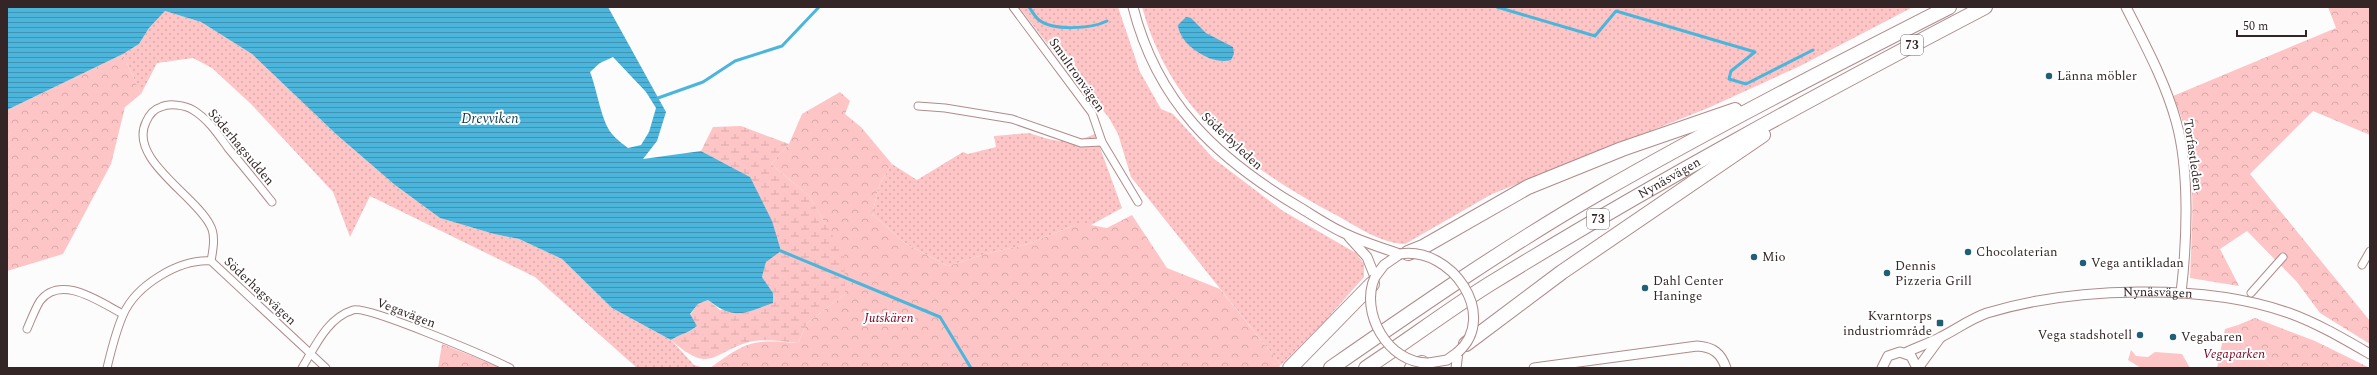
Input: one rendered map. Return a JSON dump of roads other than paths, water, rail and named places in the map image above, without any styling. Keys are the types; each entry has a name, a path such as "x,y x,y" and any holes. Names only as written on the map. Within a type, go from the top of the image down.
{"highway":[{"name":"Nynäsvägen","path":"1331,368 1482,265 1598,194 1770,99 1949,7"},
{"name":"Nynäsvägen","path":"1366,368 1487,286 1602,216 1839,83 1985,7"},
{"path":"1462,348 1568,268 1839,83"},
{"path":"1404,254 1423,247 1528,187 1622,149 1770,99"},
{"path":"1290,368 1374,280"}],"street":[{"name":"Smultronvägen","path":"1013,7 1092,113 1102,142 1138,202"},
{"name":"Söderbyleden","path":"1133,7 1154,68 1190,120 1239,168 1258,183 1345,234 1404,254"},
{"name":"Torfastleden","path":"2126,7 2148,49 2176,121 2187,189 2181,293"},
{"name":"Söderhagsudden","path":"211,261 213,240 211,226 202,212 163,173 151,158 144,141 143,128 150,114 161,106 177,105 192,109 206,120 272,202"},
{"path":"918,106 946,108 1012,119 1081,143 1102,142"},
{"name":"Söderbyleden","path":"1345,234 1368,257 1374,280"},
{"path":"2362,265 2370,251"},
{"path":"1456,368 1462,348 1471,330 1472,319 1466,289 1456,275 1442,262 1426,255 1404,254 1384,265 1374,280 1371,307 1374,319 1383,337 1403,356 1425,366 1447,360 1462,348"},
{"path":"2251,293 2283,257"},
{"name":"Söderhagsvägen","path":"107,368 123,314 156,278 193,261 211,261 326,368"},
{"path":"28,329 40,301 51,292 61,289 74,290 123,314"},
{"name":"Nynäsvägen","path":"1882,368 1888,356 1894,353 1906,353 1941,337 1964,323 1986,314 2021,305 2102,294 2181,293 2238,300 2289,313 2339,336 2370,354"},
{"name":"Vegavägen","path":"302,368 311,355 318,338 341,315 355,309 376,314 459,345 510,368"},
{"name":"Nynäsvägen","path":"1917,368 1941,337"},
{"path":"1534,368 1697,346 1714,350 1723,360 1726,368"},
{"path":"1906,353 1913,358 1917,368"}],"water":[{"name":"Drevviken","path":"7,7 608,7 666,112 657,141 643,159 701,151 750,177 772,221 781,251 766,262 762,277 773,293 773,303 747,312 733,313 717,307 708,300 698,304 690,314 697,326 671,340 612,308 562,259 519,239 494,234 440,218 395,185 337,135 252,54 201,22 165,11 149,28 139,44 123,54 7,110","holes":["613,57 646,92 656,108 649,132 641,145 628,148 615,138 608,128 590,72 600,63"]},
{"path":"1186,17 1191,18 1206,33 1233,47 1234,54 1231,60 1215,60 1198,52 1190,46 1184,40 1178,25"}],"waterway":[{"path":"658,98 703,82 735,61 782,46 819,7"},
{"path":"1029,7 1039,20 1045,24 1053,26 1072,28 1092,26 1107,21"},
{"path":"1497,7 1595,36 1616,11 1755,52 1731,71 1729,79 1746,84 1813,50"},
{"path":"781,251 940,317 971,368"}],"place":[{"name":"Länna möbler","path":"2049,76"},
{"name":"Chocolaterian","path":"1968,252"},
{"name":"Mio","path":"1754,257"},
{"name":"Vega antikladan","path":"2083,263"},
{"name":"Dennis Pizzeria Grill","path":"1887,273"},
{"name":"Dahl Center Haninge","path":"1645,288"},
{"name":"Kvarntorps industriområde","path":"1940,323"},
{"name":"Vega stadshotell","path":"2140,335"},
{"name":"Vegabaren","path":"2173,337"}],"park label":[{"name":"Jutskären","path":"889,318"},
{"name":"Vegaparken","path":"2234,354"}]}
